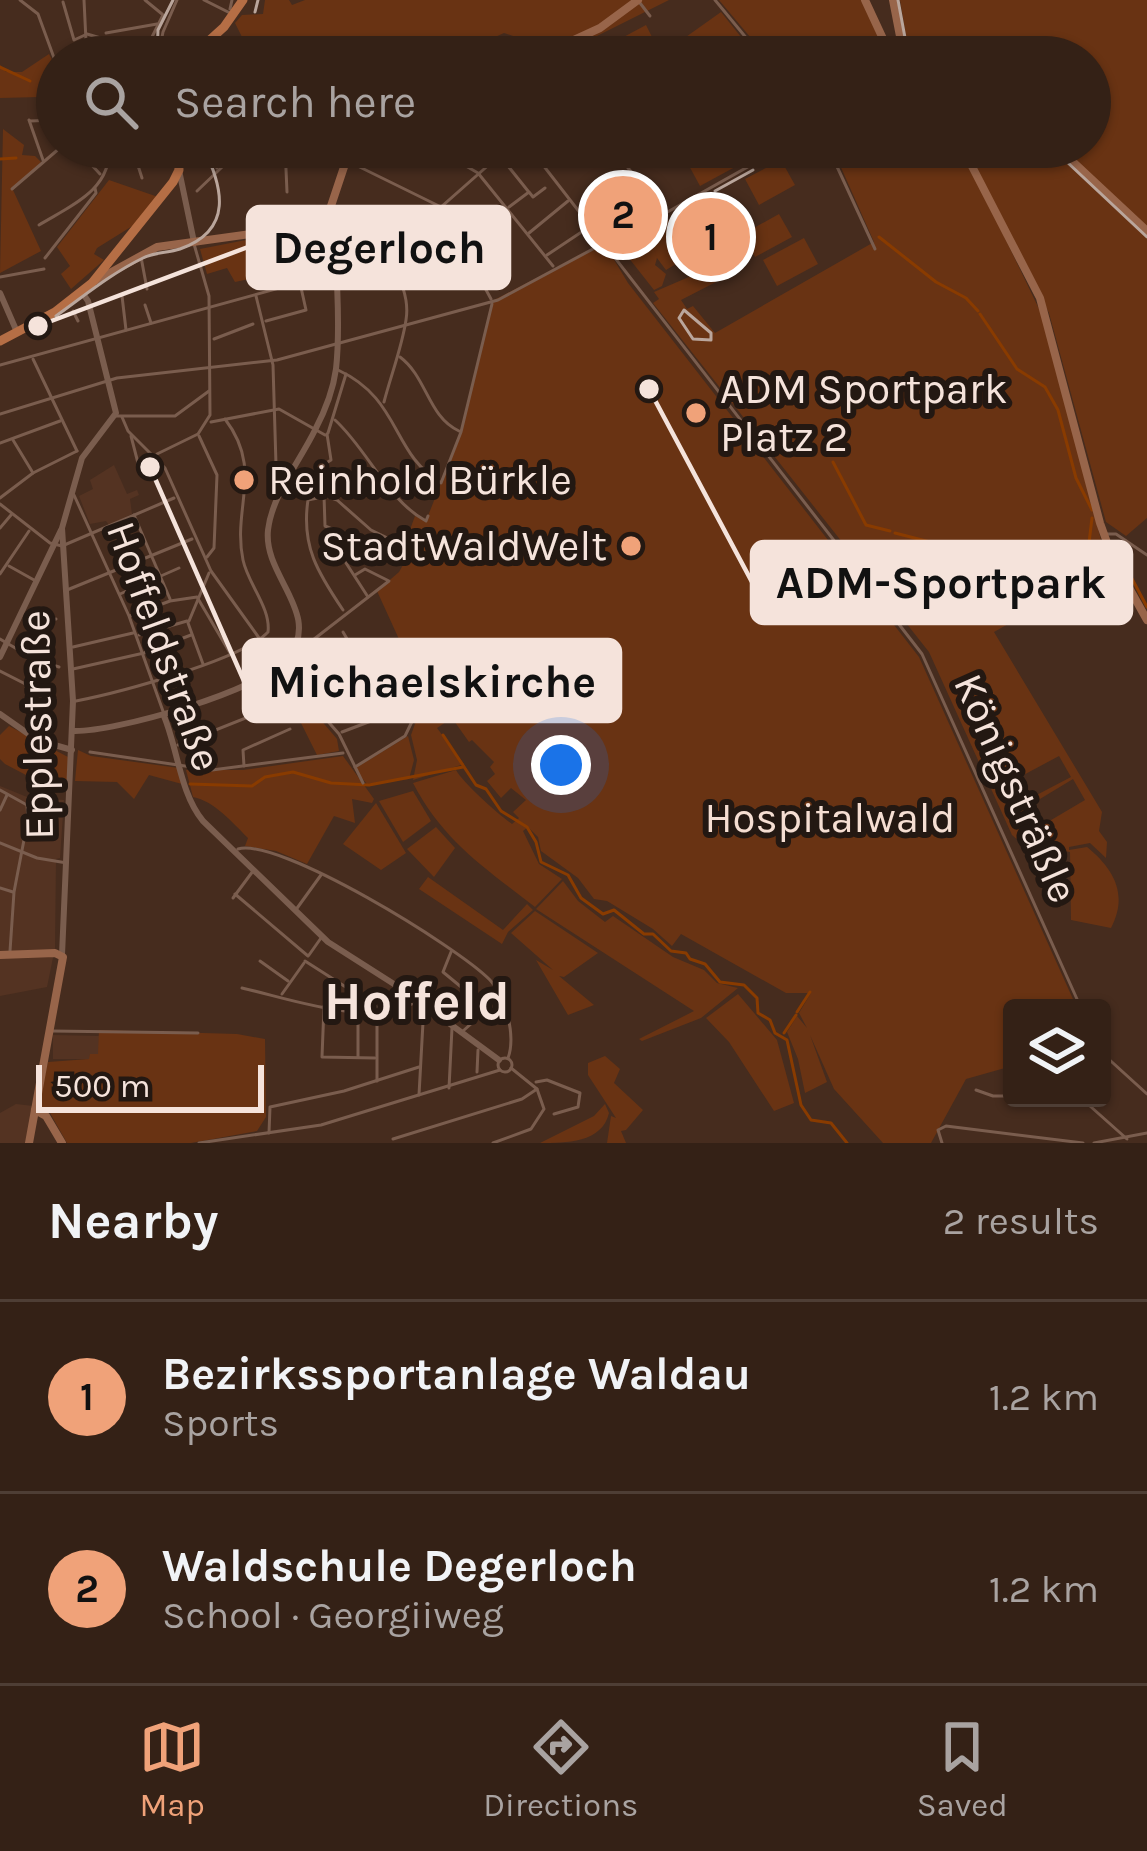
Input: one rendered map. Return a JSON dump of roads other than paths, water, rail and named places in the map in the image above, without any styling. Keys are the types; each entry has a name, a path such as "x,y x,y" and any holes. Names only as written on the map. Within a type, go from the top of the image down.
{"main road":[{"path":"210,36 243,0"},
{"path":"583,36 638,0"},
{"path":"865,0 882,36"},
{"path":"891,0 899,36"},
{"path":"103,273 176,176 176,168"},
{"path":"0,338 55,312 103,273 157,247 272,231 329,217 344,168"},
{"path":"973,168 1040,298 1105,535 1147,620"},
{"path":"1080,168 1147,231"},
{"path":"5,955 62,955"},
{"name":"Epplestraße","path":"28,1143 62,955"},
{"path":"35,1110 46,1116 62,1143"}],"street":[{"path":"20,0 38,14 46,36"},
{"path":"84,0 87,34"},
{"path":"145,0 165,16"},
{"path":"153,36 177,0"},
{"path":"204,0 232,12 232,0"},
{"path":"638,0 650,16"},
{"path":"715,0 745,36"},
{"path":"63,2 73,36"},
{"path":"162,36 165,16"},
{"path":"106,33 157,24"},
{"path":"83,36 93,36"},
{"path":"12,189 36,168"},
{"path":"94,168 101,176"},
{"path":"39,225 87,198 105,168"},
{"path":"139,168 142,178"},
{"path":"286,168 287,192"},
{"path":"336,369 383,404 416,464 441,483 461,432 492,301 441,207 360,168"},
{"path":"469,168 508,208 555,269"},
{"path":"0,365 385,258 484,168"},
{"path":"510,168 533,197 544,188"},
{"name":"Königsträßle","path":"545,168 922,654 1077,999"},
{"path":"628,168 664,214"},
{"path":"0,413 107,380 272,361 492,301 746,168"},
{"path":"838,168 875,249"},
{"path":"197,191 218,170"},
{"path":"176,176 210,309 209,422"},
{"path":"45,258 96,193 95,188"},
{"path":"508,208 529,192"},
{"path":"528,234 570,200"},
{"path":"72,731 101,730 164,716 280,667 297,643 298,614 274,568 269,522 315,432 336,369 329,217 358,228 385,258 403,290 405,323 383,404"},
{"path":"546,256 591,226"},
{"path":"263,322 304,313 300,284 272,231"},
{"path":"140,255 147,290"},
{"path":"0,277 44,269"},
{"path":"81,291 119,417 165,468 211,571 280,667 338,734 363,783"},
{"path":"0,293 16,329"},
{"path":"122,296 126,332"},
{"path":"256,296 272,361 274,492 278,499"},
{"path":"145,305 151,325"},
{"path":"73,311 78,321"},
{"path":"212,340 253,324"},
{"path":"397,355 421,378 444,423 461,432"},
{"path":"0,657 34,580 58,545 81,453 32,358"},
{"path":"346,374 327,434 331,460 323,465 325,526 332,529 337,549 368,597"},
{"path":"176,497 58,545 0,501 33,473 81,453 119,417 175,416 211,391"},
{"path":"131,434 137,463 198,434 209,422 274,409 327,434"},
{"path":"73,701 203,664 261,640 268,632 268,619 242,554 243,448 225,419"},
{"path":"0,443 63,420"},
{"path":"334,420 361,447 400,502 426,521 428,516"},
{"path":"198,434 217,475 214,548 205,560"},
{"path":"12,439 33,473"},
{"name":"Hoffeldstraße","path":"72,493 144,653 196,813 322,937 504,1059"},
{"path":"345,613 316,568 307,544 308,500 332,496 371,530 404,546"},
{"path":"0,528 12,514"},
{"path":"134,515 170,601"},
{"path":"0,574 31,529"},
{"path":"1105,535 1116,534 1147,554"},
{"path":"65,590 194,538"},
{"name":"Epplestraße","path":"58,545 73,701 62,955"},
{"path":"8,565 34,580"},
{"path":"118,595 179,568"},
{"path":"307,645 389,581 365,569 354,576"},
{"path":"203,664 189,621 211,571"},
{"path":"197,597 230,654"},
{"path":"129,616 197,597"},
{"path":"34,659 45,621 56,619"},
{"path":"71,647 189,621"},
{"path":"343,632 366,671"},
{"path":"72,670 144,653 191,635"},
{"path":"3,642 59,667"},
{"path":"332,642 377,720"},
{"path":"297,643 307,645 328,680"},
{"path":"353,676 362,664"},
{"path":"312,704 377,664 403,709"},
{"path":"0,671 55,699"},
{"path":"338,734 416,704 418,713 408,733 353,768"},
{"path":"176,745 278,705"},
{"path":"0,714 38,740 72,750"},
{"path":"244,768 243,750 290,729"},
{"path":"90,752 182,767 244,768 345,753"},
{"path":"0,790 27,805 28,819 5,955"},
{"path":"0,810 8,794"},
{"path":"0,843 68,863"},
{"path":"237,850 245,846 264,850 322,873 383,907 488,978 512,1035 500,1070"},
{"path":"254,869 234,896 376,1010 377,1081"},
{"path":"295,911 322,873"},
{"path":"0,888 14,892"},
{"path":"0,917 12,918"},
{"path":"280,996 322,937"},
{"path":"451,952 443,972 483,1005 481,1015 462,1033"},
{"path":"260,961 290,982"},
{"path":"242,988 358,1010 421,1002 419,1097"},
{"path":"324,1006 322,1057 377,1058"},
{"path":"358,1010 358,1057"},
{"path":"449,1088 453,1026"},
{"path":"51,1030 198,1033"},
{"path":"477,1072 480,1046"},
{"path":"493,1143 536,1124 544,1109 535,1087 504,1059"},
{"path":"1111,1065 1147,1094"},
{"path":"267,1135 270,1107 419,1067"},
{"path":"199,1143 321,1125 511,1068"},
{"path":"393,1138 521,1099 544,1079 580,1093 578,1107 554,1114"},
{"path":"976,1090 1003,1096"},
{"path":"1092,1107 1127,1139"},
{"path":"942,1143 938,1130 946,1126 1083,1143"},
{"path":"1094,1143 1147,1133"}],"waterway":[{"path":"0,67 30,81"},
{"path":"0,159 16,158"},
{"path":"879,237 978,311"},
{"path":"980,314 1017,369 1045,387 1058,410 1076,478 1092,510"},
{"path":"833,462 866,525 890,531"},
{"path":"1088,551 1092,518"},
{"path":"895,533 930,542 952,556 984,555 1000,543 1046,543 1087,549 1095,557 1104,554"},
{"path":"1055,600 1054,585 1095,557"},
{"path":"1121,558 1147,607"},
{"path":"443,735 476,785 486,789 501,811 527,827 541,862 568,875 581,898 603,914 614,910 671,951 705,964 720,982 744,985 757,998 758,1013 787,1040 801,1105 811,1120 831,1123 847,1143"},
{"path":"190,784 252,786 265,777 293,772 331,783 369,785 463,767"},
{"path":"797,1012 810,992"},
{"path":"784,1033 796,1015"}],"tram line":[{"path":"158,36 173,0"},
{"path":"255,12 258,0"},
{"path":"898,0 905,36"},
{"path":"56,316 132,264 180,249 209,231 219,206 211,168"},
{"path":"1073,168 1147,237"},
{"path":"715,191 753,170"},
{"path":"684,310 711,333 711,340 693,339 679,318 684,310"}],"place":[{"name":"Waldschule Degerloch","path":"623,215"},
{"name":"Bezirkssportanlage Waldau","path":"711,237"},
{"name":"Degerloch","path":"38,326"},
{"name":"ADM-Sportpark","path":"649,389"},
{"name":"ADM Sportpark Platz 2","path":"696,413"},
{"name":"Michaelskirche","path":"150,467"},
{"name":"Reinhold Bürkle","path":"244,480"},
{"name":"StadtWaldWelt","path":"631,546"}],"district":[{"name":"Hoffeld","path":"417,1001"}],"park label":[{"name":"Hospitalwald","path":"830,818"}]}
